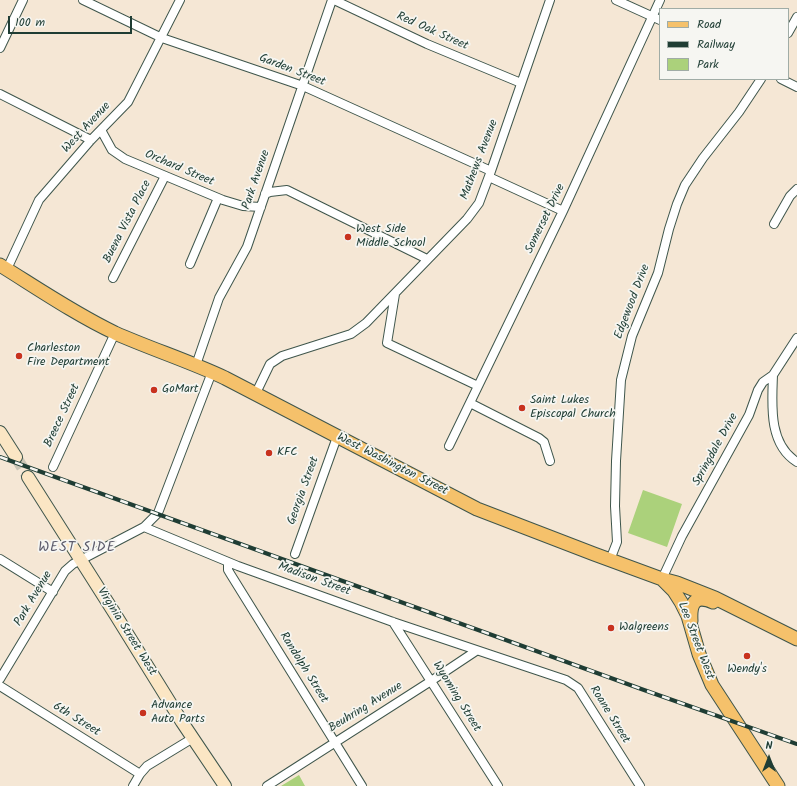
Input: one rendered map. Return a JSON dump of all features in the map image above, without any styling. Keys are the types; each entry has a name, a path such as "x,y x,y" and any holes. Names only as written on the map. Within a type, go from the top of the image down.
{"main road":[{"name":"West Washington Street","path":"3,267 64,305 115,333 196,365 256,393 337,437 477,509 610,560 662,579 678,583 714,598 797,639"},
{"path":"0,432 16,457"},
{"name":"Virginia Street West","path":"28,477 182,722 225,786"},
{"name":"Lee Street West","path":"662,579 674,591 681,602 691,626 699,654 712,685 778,786"},
{"path":"691,626 691,605 700,599 707,600 745,614"}],"street":[{"path":"0,48 23,0"},
{"name":"Garden Street","path":"83,0 162,38 303,86 490,174 563,211"},
{"name":"West Avenue","path":"3,267 39,200 91,140 128,102 162,38 180,0"},
{"name":"Red Oak Street","path":"333,0 427,44 521,83"},
{"name":"Park Avenue","path":"196,365 220,298 247,247 333,0"},
{"name":"Mathews Avenue","path":"256,393 270,364 282,356 351,334 366,323 467,219 478,203 490,174 550,0"},
{"path":"616,0 656,18"},
{"name":"Somerset Drive","path":"449,446 656,18 660,0"},
{"path":"789,31 797,17"},
{"name":"Edgewood Drive","path":"610,560 617,542 615,506 616,461 621,380 632,336 658,274 669,229 685,185 739,112 760,80"},
{"path":"783,80 797,87"},
{"path":"0,94 91,140"},
{"name":"Orchard Street","path":"101,130 108,145 120,156 218,198 243,206 260,207"},
{"name":"Buena Vista Place","path":"114,278 165,176"},
{"path":"774,224 790,196 797,189"},
{"path":"265,194 287,190 427,259"},
{"path":"190,264 218,198"},
{"path":"395,294 387,343 478,386"},
{"name":"Breece Street","path":"53,467 115,333"},
{"name":"Springdale Drive","path":"662,579 682,536 749,415 758,390 763,382 773,375 797,338"},
{"name":"Park Avenue","path":"0,679 65,571 73,564 144,527 158,513 212,372"},
{"path":"773,375 771,411 775,431 783,447 797,462"},
{"path":"470,403 539,438 544,442 550,461"},
{"name":"Georgia Street","path":"295,554 337,437"},
{"name":"Madison Street","path":"144,527 228,562 393,622 476,650"},
{"path":"0,559 53,592"},
{"name":"Randolph Street","path":"228,562 228,570 362,786"},
{"name":"Wyoming Street","path":"393,622 498,786"},
{"name":"Beuhring Avenue","path":"267,786 432,681 476,650"},
{"name":"Roane Street","path":"476,650 566,680 578,688 640,786"},
{"name":"6th Street","path":"0,686 140,774"},
{"path":"133,786 147,766 193,738"}],"green space":[{"path":"643,490 682,504 667,547 628,533"},
{"path":"299,775 305,786 281,786"}],"tunnel":[{"path":"16,457 28,477"}],"railway":[{"path":"0,457 797,744"}],"place":[{"name":"West Side Middle School","path":"348,237"},
{"name":"Charleston Fire Department","path":"19,356"},
{"name":"GoMart","path":"154,390"},
{"name":"Saint Lukes Episcopal Church","path":"522,408"},
{"name":"KFC","path":"269,453"},
{"name":"Walgreens","path":"611,628"},
{"name":"Wendy's","path":"747,656"},
{"name":"Advance Auto Parts","path":"143,713"}],"district":[{"name":"WEST SIDE","path":"77,549"}]}
